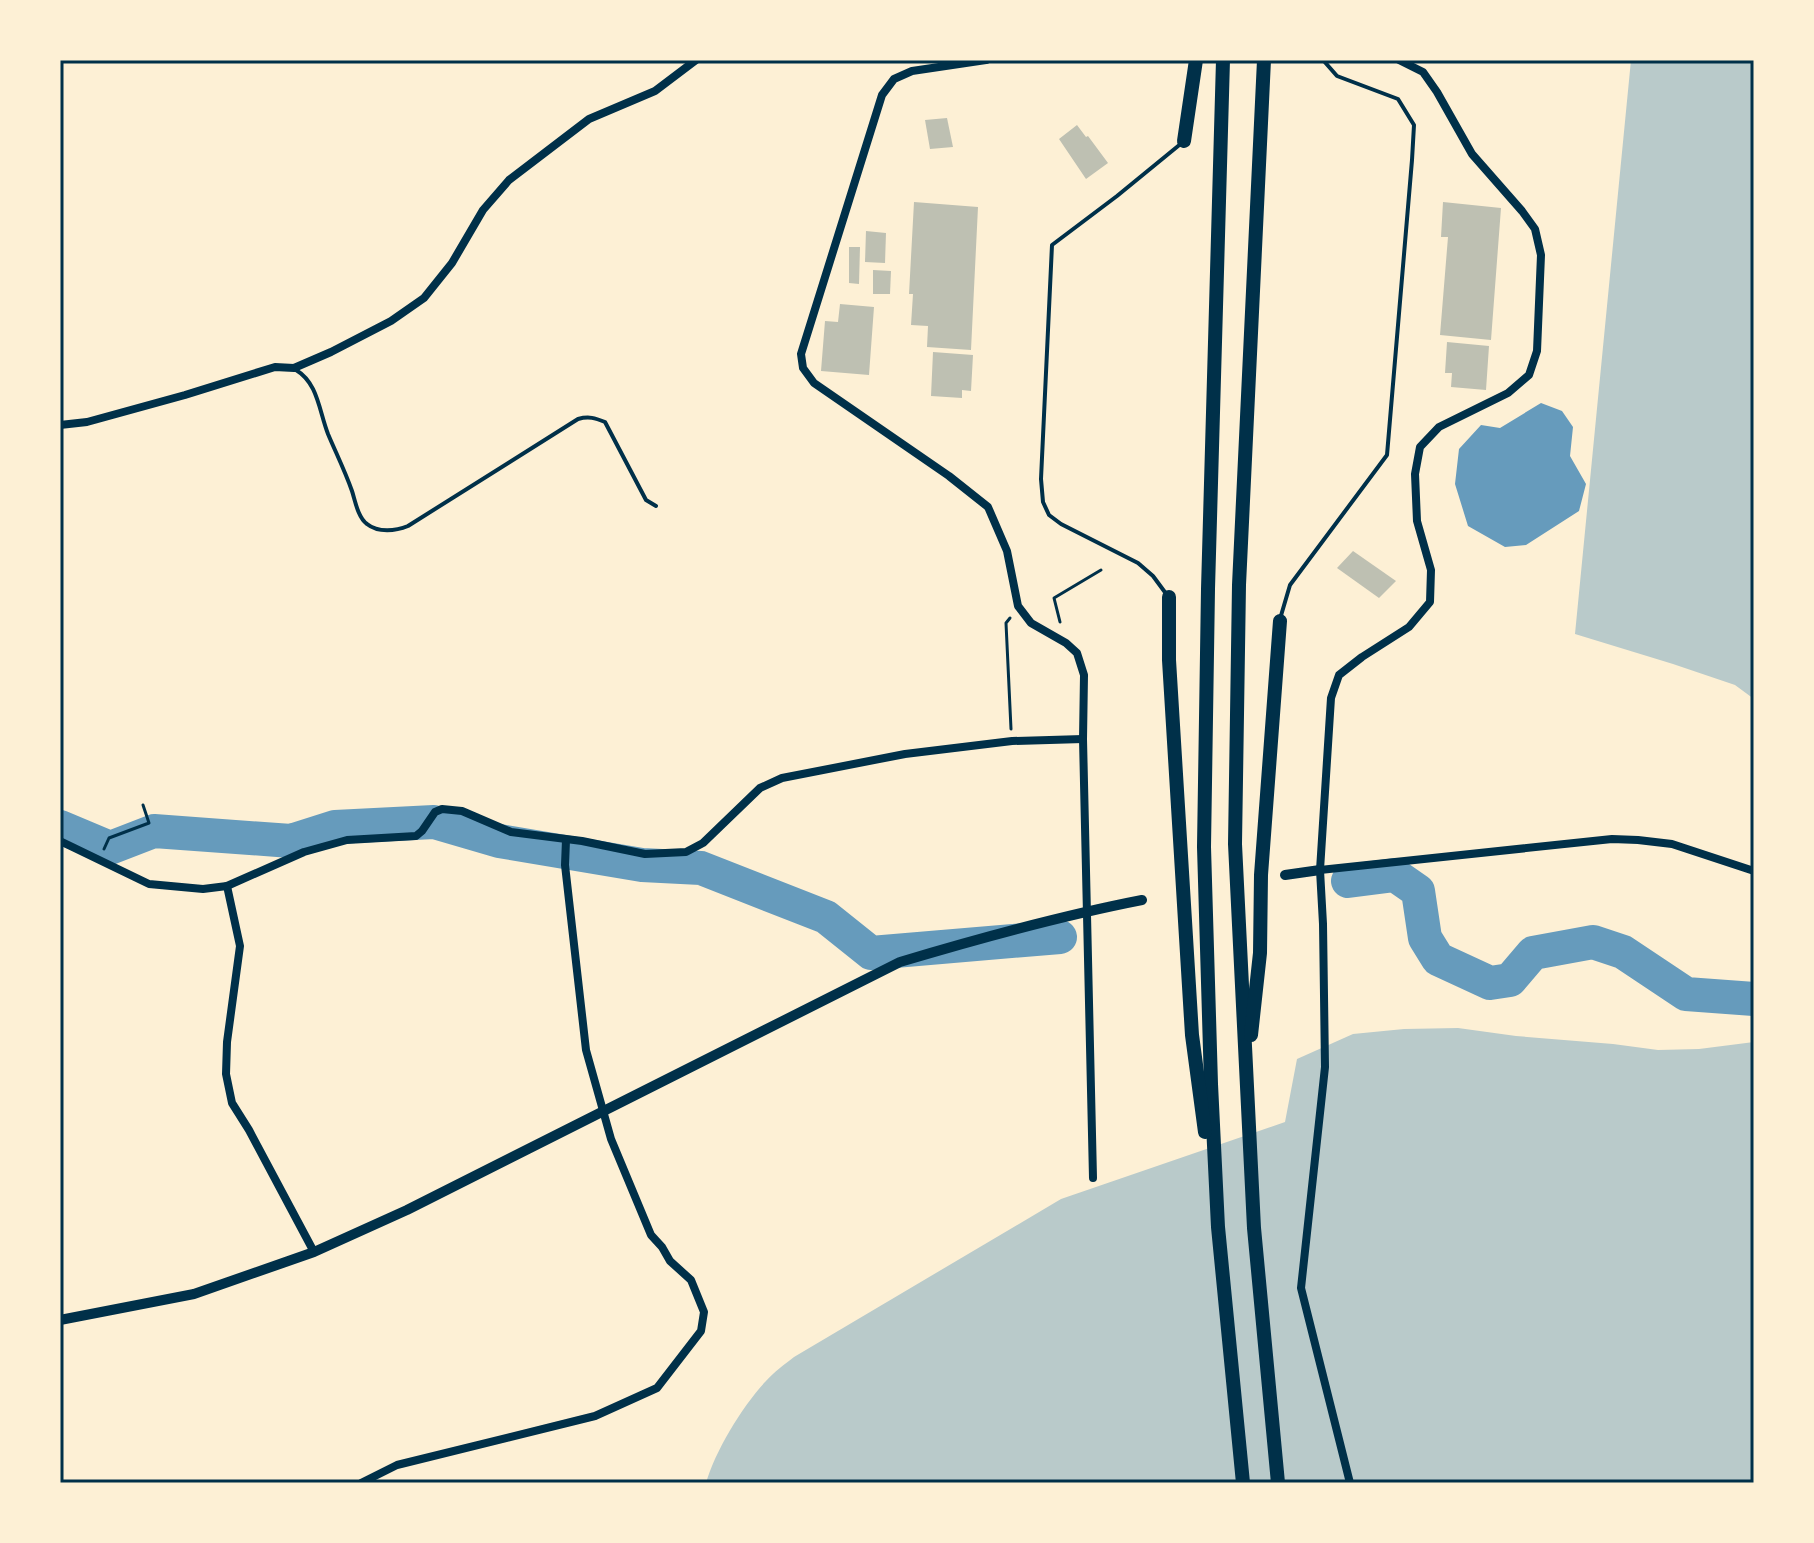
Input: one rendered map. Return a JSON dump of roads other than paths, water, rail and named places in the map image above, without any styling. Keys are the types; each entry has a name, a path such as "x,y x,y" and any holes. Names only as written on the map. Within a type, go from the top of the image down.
{"highway":[{"path":"1184,141 1196,60"},
{"path":"1218,1227 1204,847 1223,60"},
{"path":"1264,60 1239,615 1235,844 1254,1228 1278,1483"},
{"path":"1169,597 1169,660 1192,1035 1218,1227 1243,1483"},
{"path":"1246,1081 1260,953 1261,875 1280,621"}],"street":[{"path":"60,425 87,422 275,367 294,368 391,321 424,298 452,263 483,210 509,180 589,119 655,91 696,60"},
{"path":"986,60 912,71 894,79 882,95 801,354 803,368 814,383 949,476 988,507 1007,551 1018,606 1031,623 1077,653 1084,675 1093,1178"},
{"path":"1350,1483 1301,1288 1325,1067 1320,870 1331,698 1339,675 1409,627 1430,602 1431,570 1417,521 1415,474 1420,447 1439,427 1508,393 1529,375 1537,351 1541,255 1535,229 1472,154 1423,72 1399,60"},
{"path":"60,841 149,884 203,889 227,886 304,852 347,840 416,836 435,812 442,809 462,811 511,832 645,854 686,852 703,843 760,788 782,778 905,754 1012,741 1083,739"},
{"path":"1285,875 1612,839 1672,844 1754,871"},
{"path":"361,1483 397,1465 595,1416 657,1388 701,1331 704,1312 691,1280 670,1261 651,1235 611,1139 586,1050 565,865 566,840"},
{"path":"227,886 240,946 227,1042 226,1074 232,1103 314,1252"},
{"path":"60,1320 194,1294 314,1252 407,1210 900,962 1086,911 1142,900"}],"lane":[{"path":"1280,621 1290,585 1387,455 1414,125 1398,99 1337,76 1323,60"},
{"path":"1169,597 1138,563 1049,515 1043,502 1041,479 1052,245 1184,141"},
{"path":"294,368 305,375 316,396 327,432 366,524 396,531 408,526 578,419 587,417 605,422 646,500 656,506"}],"water":[{"path":"1541,403 1562,411 1573,427 1570,456 1586,484 1579,511 1526,545 1505,547 1468,526 1455,484 1459,449 1481,425 1500,428"}],"waterway":[{"path":"60,827 110,848 154,831 291,841 335,827 434,822 499,841 642,865 701,868 826,917 871,953 1060,937"},
{"path":"1348,881 1395,875 1418,891 1425,938 1438,959 1490,983 1510,980 1533,953 1593,942 1623,952 1686,994 1754,999"}]}
